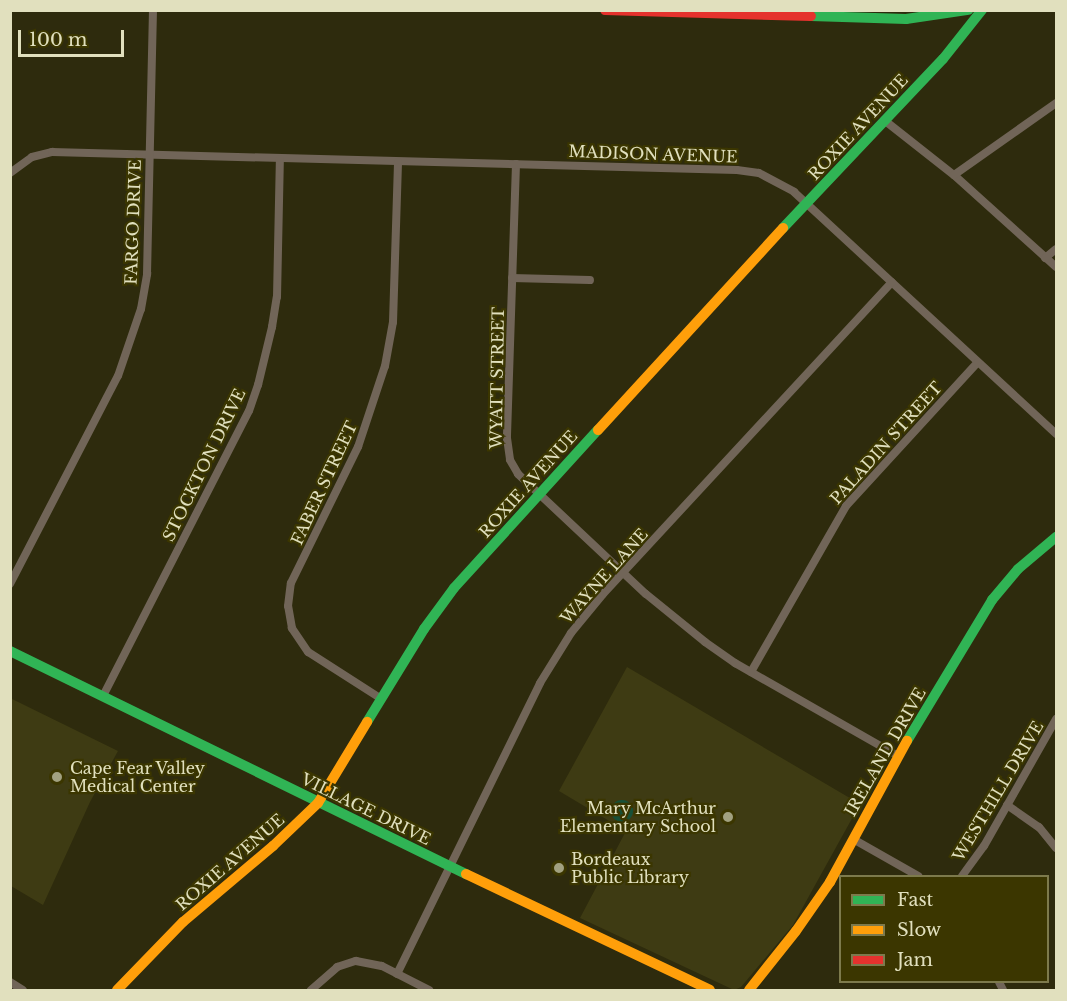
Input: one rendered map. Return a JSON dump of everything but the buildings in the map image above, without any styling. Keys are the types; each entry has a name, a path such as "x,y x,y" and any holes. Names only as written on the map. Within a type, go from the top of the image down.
{"street":[{"name":"FARGO DRIVE","path":"10,584 118,376 135,331 147,274 153,10"},
{"path":"605,10 788,13 906,19 966,11 970,28"},
{"name":"ROXIE AVENUE","path":"117,990 183,922 273,846 318,803 380,698 441,605 538,495 970,28 981,10"},
{"path":"954,175 1056,103"},
{"path":"884,120 954,175 1056,267"},
{"name":"MADISON AVENUE","path":"10,173 32,157 52,152 751,171 781,183 807,204 1056,434"},
{"name":"STOCKTON DRIVE","path":"103,696 249,411 258,385 272,327 276,297 280,159"},
{"name":"FABER STREET","path":"380,698 308,652 292,628 288,606 296,573 358,447 385,366 393,322 399,162"},
{"name":"WYATT STREET","path":"516,164 507,438 514,468 538,495 705,642 751,672 898,756"},
{"path":"1045,258 1056,249"},
{"path":"512,278 590,280"},
{"name":"WAYNE LANE","path":"397,974 554,658 588,611 892,282"},
{"name":"PALADIN STREET","path":"751,672 846,506 978,362"},
{"name":"IRELAND DRIVE","path":"749,990 818,901 898,756 992,600 1018,569 1056,537"},
{"name":"VILLAGE DRIVE","path":"10,651 318,803 710,990"},
{"name":"WESTHILL DRIVE","path":"963,875 1007,805 1056,719"},
{"path":"1007,805 1039,827 1056,848"},
{"path":"853,839 916,875"},
{"path":"311,990 331,971 346,963 365,961 429,990"},
{"path":"10,982 23,990"}],"shaded area":[{"name":"Mary McArthur Elementary School","path":"627,667 860,804 793,925 741,987 734,990 580,918 626,831 559,791"},
{"name":"Cape Fear Valley Medical Center","path":"10,698 118,751 90,802 43,905 11,886"}],"green space":[{"path":"622,800 630,803 633,811 630,819 622,822 614,819 611,811 614,803"}],"traffic: fast":[{"path":"811,16 906,19 968,10"},
{"path":"783,228 943,59 982,10"},
{"path":"367,722 424,629 454,588 598,430"},
{"path":"907,741 992,600 1018,569 1056,537"},
{"path":"10,651 466,874"}],"traffic: slow":[{"path":"598,430 783,228"},
{"path":"117,990 183,922 273,846 318,803 367,722"},
{"path":"749,990 796,931 830,882 907,741"},
{"path":"466,874 710,990"}],"traffic: jam":[{"path":"605,10 811,16"}],"place":[{"name":"Cape Fear Valley Medical Center","path":"57,777"},
{"name":"Mary McArthur Elementary School","path":"728,817"},
{"name":"Bordeaux Public Library","path":"559,868"}]}
